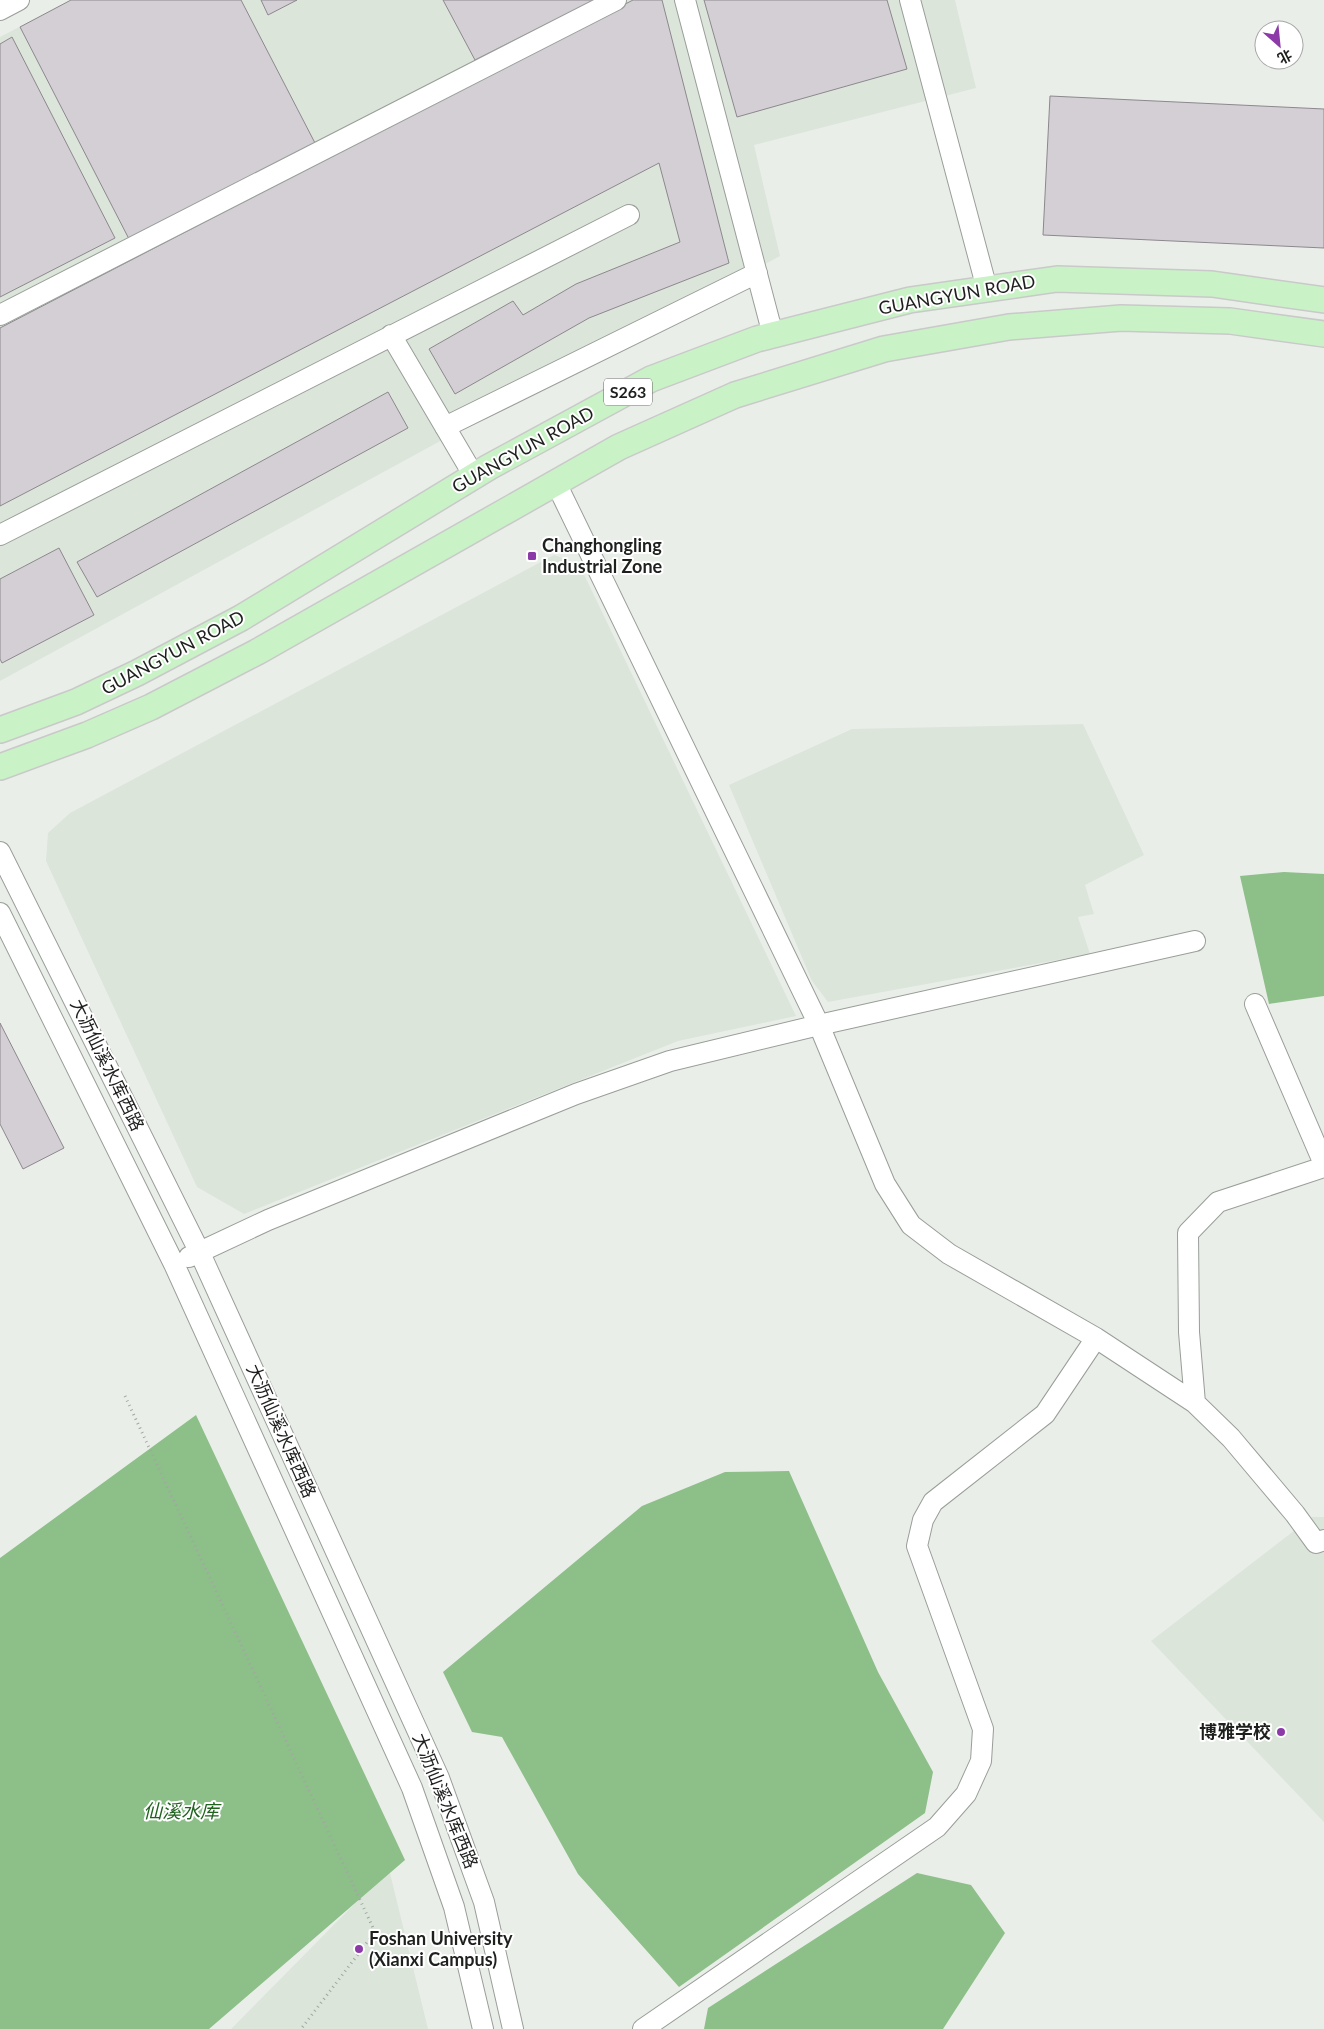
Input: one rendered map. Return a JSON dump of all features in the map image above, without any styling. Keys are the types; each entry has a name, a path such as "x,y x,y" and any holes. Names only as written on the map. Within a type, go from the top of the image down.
{"main road":[{"name":"GUANGYUN ROAD","path":"0,730 76,702 137,673 241,618 474,476 650,379 757,339 910,300 1057,278 1212,284 1324,300"},
{"name":"GUANGYUN ROAD","path":"1,767 88,735 151,707 257,652 619,447 735,394 884,349 1009,327 1121,318 1230,321 1324,334"}],"street":[{"path":"0,10 19,0"},
{"path":"0,315 616,0"},
{"path":"685,0 773,335"},
{"path":"910,0 987,289"},
{"path":"0,535 629,215"},
{"path":"445,427 757,273"},
{"path":"391,335 474,476"},
{"path":"556,483 819,1024 885,1184 911,1225 949,1254 1096,1338 1195,1402 1231,1438 1295,1514 1316,1544 1324,1540"},
{"name":"大沥仙溪水库西路","path":"0,852 199,1251 439,1778 484,1902 513,2029"},
{"path":"0,913 174,1264 412,1788 454,1907 483,2029"},
{"path":"174,1264 268,1220 576,1094 670,1061 819,1024 1195,941"},
{"path":"1195,1402 1189,1332 1188,1232 1218,1202 1324,1166 1255,1004"},
{"path":"644,2028 937,1827 966,1794 981,1761 983,1729 917,1546 923,1520 933,1502 1045,1414 1096,1338"}],"path":[{"path":"125,1396 375,1932 301,2029"}],"shaded area":[{"path":"71,0 955,0 976,88 754,145 780,256 0,681 0,37"},
{"path":"554,555 579,564 796,1016 678,1041 244,1214 197,1187 46,861 48,833 70,813"},
{"path":"1083,724 1144,855 1085,885 1094,914 1078,917 1090,954 828,1002 812,981 729,785 852,729"},
{"name":"博雅学校","path":"1312,1517 1324,1517 1324,1822 1151,1641"},
{"name":"Foshan University (Xianxi Campus)","path":"389,1869 428,2029 231,2029"}],"water":[{"path":"1284,872 1324,874 1324,996 1269,1004 1240,876"},
{"name":"仙溪水库","path":"196,1415 405,1860 209,2029 0,2029 0,1558"},
{"path":"789,1471 878,1672 933,1772 925,1813 679,1987 578,1874 502,1737 472,1732 443,1672 642,1506 725,1472"},
{"path":"917,1873 971,1885 1005,1933 943,2029 704,2029 708,2008"}],"building":[{"path":"71,0 241,0 315,143 129,239 20,27"},
{"path":"261,0 297,0 268,15"},
{"path":"443,0 595,0 475,60"},
{"path":"633,0 662,0 729,263 589,318 455,394 429,349 513,301 523,315 576,284 680,242 659,163 0,506 0,328"},
{"path":"704,0 887,0 907,69 737,117"},
{"path":"12,37 115,238 0,297 0,44"},
{"path":"1050,96 1324,109 1324,248 1043,235"},
{"path":"388,392 408,428 97,597 77,562"},
{"path":"59,548 94,615 2,663 0,659 0,579"},
{"path":"0,1023 64,1148 23,1169 0,1124"}],"place":[{"name":"Changhongling Industrial Zone","path":"532,556"},
{"name":"博雅学校","path":"1281,1732"},
{"name":"Foshan University (Xianxi Campus)","path":"359,1949"}]}
